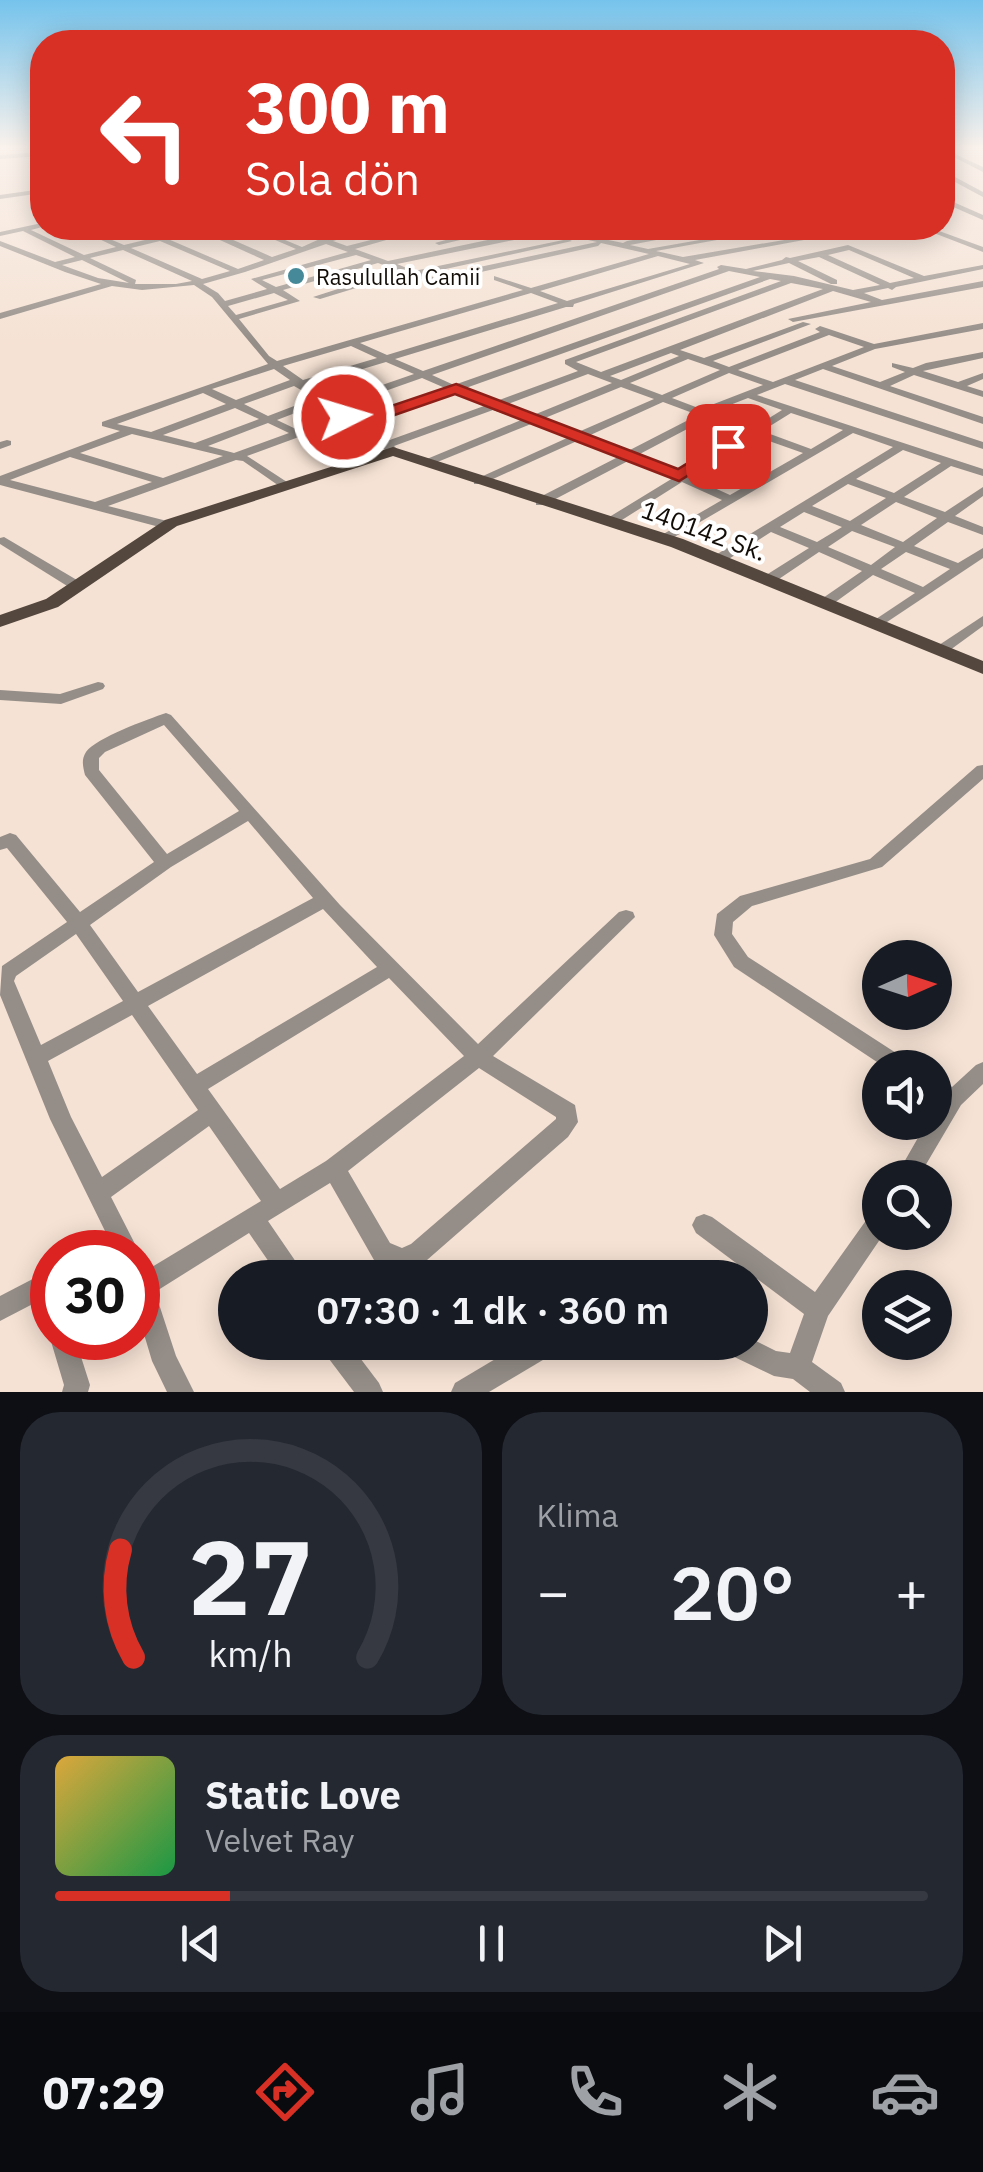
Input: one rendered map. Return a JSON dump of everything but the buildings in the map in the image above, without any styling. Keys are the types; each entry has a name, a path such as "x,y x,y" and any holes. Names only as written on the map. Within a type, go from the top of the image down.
{"main road":[{"name":"140142 Sk.","path":"394,451 478,482 664,539 983,668"},
{"path":"0,621 52,604 167,525 394,451"}],"street":[{"path":"0,234 30,228"},
{"path":"24,229 30,232"},
{"path":"955,239 972,246 983,244"},
{"path":"48,240 130,282"},
{"path":"107,240 197,282 224,304 275,366 394,451 491,405 585,371"},
{"path":"56,264 152,240"},
{"path":"165,240 234,270"},
{"path":"231,240 351,286"},
{"path":"281,240 298,247"},
{"path":"0,316 110,284 197,282 323,240"},
{"path":"329,240 374,262 445,280 496,278 652,240"},
{"path":"234,318 296,301 255,279 378,240"},
{"path":"224,304 448,240"},
{"path":"374,262 501,240"},
{"path":"317,297 407,272 573,240"},
{"path":"594,240 856,293 983,267"},
{"path":"644,250 679,240"},
{"path":"727,240 739,249"},
{"path":"682,260 793,240"},
{"path":"959,240 983,244"},
{"path":"492,242 529,261"},
{"path":"478,278 604,242"},
{"path":"0,243 110,284"},
{"path":"423,246 478,278"},
{"path":"746,270 849,247 948,290"},
{"path":"286,486 239,457 106,424 203,388 657,254"},
{"path":"819,254 914,296"},
{"path":"786,259 879,302"},
{"path":"150,436 235,403 480,327 568,306 700,263"},
{"path":"586,265 636,284"},
{"path":"155,271 169,268"},
{"path":"195,446 729,268"},
{"path":"130,282 141,275"},
{"path":"96,506 299,434 456,388 773,275"},
{"path":"496,278 640,336"},
{"path":"568,362 794,280"},
{"path":"793,320 983,284"},
{"path":"603,375 834,288"},
{"path":"652,294 688,304"},
{"path":"706,312 740,323"},
{"path":"772,312 874,347"},
{"path":"446,316 807,451"},
{"path":"702,362 806,324"},
{"path":"540,502 705,413 770,384 874,347 983,326"},
{"path":"478,482 662,397 828,332"},
{"path":"352,343 491,405 679,476 730,500"},
{"path":"671,350 770,384"},
{"path":"880,386 914,371 983,354"},
{"path":"426,463 687,356"},
{"path":"896,365 983,394"},
{"path":"824,366 983,421"},
{"path":"935,404 983,376"},
{"path":"784,380 983,446"},
{"path":"203,388 299,434"},
{"path":"870,409 899,393"},
{"path":"745,394 981,471"},
{"path":"610,522 790,409"},
{"path":"874,436 904,420"},
{"path":"664,539 807,451 852,429"},
{"path":"0,480 130,431"},
{"path":"720,560 902,446"},
{"path":"69,453 166,482"},
{"path":"768,580 950,462"},
{"path":"0,480 167,525"},
{"path":"848,480 983,531"},
{"path":"0,496 18,485"},
{"path":"824,602 983,491"},
{"path":"803,507 959,568"},
{"path":"770,527 924,592"},
{"path":"4,541 77,586"},
{"path":"878,624 983,552"},
{"path":"941,650 983,620"},
{"path":"0,695 60,699 98,686"},
{"path":"165,863 91,771 92,757 99,748 166,718 389,969 478,1057 560,1105 567,1122 419,1252 402,1260 382,1252 334,1168"},
{"path":"876,1050 742,962 723,934 724,919 746,902 876,864 983,770"},
{"path":"116,1230 62,1119 39,1056 8,1014 4,981 9,972 165,863 250,812"},
{"path":"0,844 10,838 80,925 276,1204"},
{"path":"39,1056 325,900"},
{"path":"160,1271 253,1220 334,1168 478,1057 626,917"},
{"path":"194,1088 389,969"},
{"path":"952,1088 983,1071"},
{"path":"98,1192 210,1113"},
{"path":"253,1220 282,1260"},
{"path":"704,1226 818,1309"},
{"path":"798,1366 818,1309 862,1246"},
{"path":"0,1308 30,1297"},
{"path":"160,1345 181,1392"},
{"path":"70,1360 77,1384 75,1392"},
{"path":"346,1360 370,1392"},
{"path":"464,1392 518,1360"},
{"path":"768,1360 798,1366 832,1392"}],"place":[{"name":"Rasulullah Camii","path":"296,276"}],"route":[{"path":"344,417 354,424 378,418 456,388 679,476 728,446"}]}
